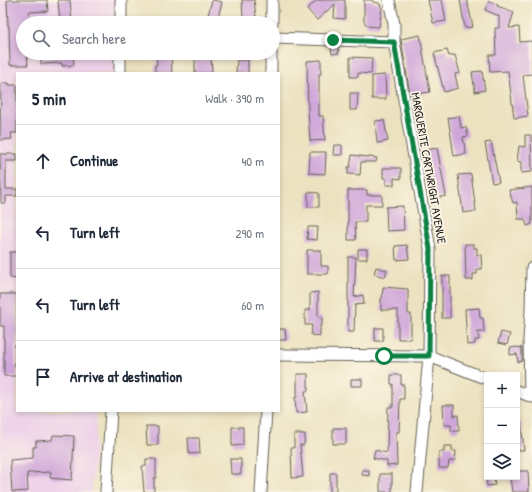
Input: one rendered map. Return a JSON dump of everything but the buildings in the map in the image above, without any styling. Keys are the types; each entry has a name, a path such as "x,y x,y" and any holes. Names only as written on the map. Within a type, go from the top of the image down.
{"street":[{"path":"121,0 121,16"},
{"path":"272,0 272,16"},
{"name":"MARGUERITE CARTWRIGHT AVENUE","path":"389,0 394,24 394,42 430,249 429,356 417,492"},
{"path":"280,38 394,42"},
{"path":"120,60 120,72"},
{"path":"271,60 271,72"},
{"path":"520,392 531,396 532,268"},
{"path":"280,355 429,356 484,377"},
{"path":"106,492 111,412"},
{"path":"261,492 266,412"}],"shaded area":[{"path":"0,0 126,0 125,16 16,16 16,60 122,60 121,72 16,72 16,412 97,412 92,492 0,492"}],"route":[{"path":"333,40 394,42 430,249 429,356 384,356"}]}
